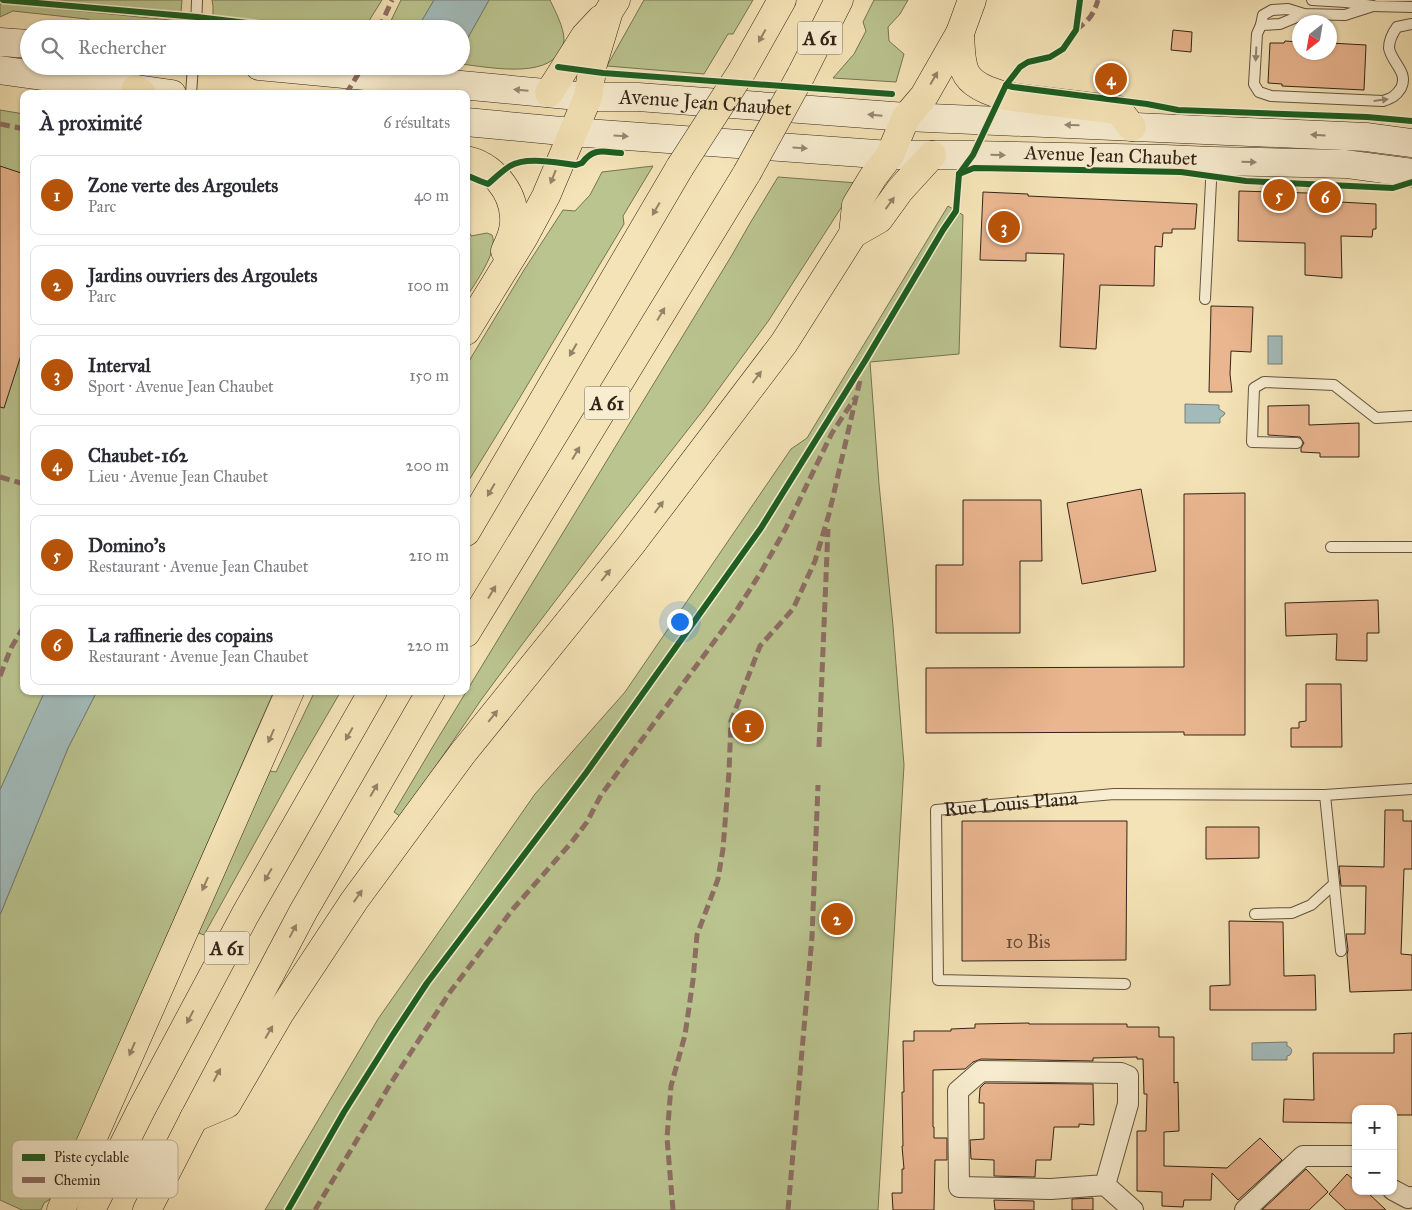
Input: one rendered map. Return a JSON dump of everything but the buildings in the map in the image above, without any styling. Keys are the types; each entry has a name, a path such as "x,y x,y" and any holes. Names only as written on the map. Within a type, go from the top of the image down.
{"highway":[{"name":"A 61","path":"470,525 680,167 742,72 782,0"},
{"name":"A 61","path":"470,626 747,173 839,0"},
{"path":"854,234 856,205 873,177 890,155 906,117 924,96 960,33 972,0"},
{"path":"549,93 585,36 613,6"},
{"path":"470,325 524,237 546,196 588,97 593,64 613,6"},
{"path":"960,33 962,60 967,76 980,86 1001,95 1012,97 1118,110 1132,127"},
{"path":"194,1118 227,1104 280,1013 354,901 462,754 630,546 784,343 854,234 879,219 900,190 932,155"},
{"path":"470,161 491,171 496,177 506,190 514,217 513,235 470,325"},
{"path":"92,1140 288,695"},
{"name":"A 61","path":"126,1140 245,915 371,695"},
{"name":"A 61","path":"178,1149 303,912 429,695"},
{"path":"61,1210 66,1198"},
{"name":"A 61","path":"91,1210 97,1198"},
{"name":"A 61","path":"147,1210 153,1198"}],"main road":[{"path":"0,42 20,43"},
{"path":"0,70 20,73"},
{"path":"32,75 126,90"},
{"name":"Avenue Jean Chaubet","path":"354,75 588,97 638,97 906,117 1366,137 1412,143"},
{"name":"Avenue Jean Chaubet","path":"470,122 572,132 890,155 1165,158 1346,164 1412,173"}],"street":[{"path":"1105,1185 1128,1104 1128,1076 1121,1073 981,1071 958,1091 959,1187 1051,1189 1105,1185 1133,1210"},
{"path":"1245,1210 1304,1156 1352,1156"},
{"path":"1397,1192 1408,1198 1412,1197"}],"lane":[{"path":"196,20 197,0"},
{"path":"1312,0 1372,6 1412,7"},
{"path":"1372,6 1345,15 1304,14 1288,9 1272,10 1263,15 1256,34 1254,84 1259,92 1271,96 1383,101 1395,96 1402,85 1403,74 1389,50 1390,36 1397,27 1412,24"},
{"path":"1260,25 1280,24 1304,14"},
{"path":"191,90 192,75"},
{"path":"1205,300 1212,161"},
{"path":"1297,443 1252,442 1254,388 1264,382 1334,385 1376,418 1412,416"},
{"path":"1331,546 1412,547"},
{"name":"Rue Louis Plana","path":"1125,984 938,980 936,810 1114,794 1324,795 1412,789"},
{"path":"1324,795 1341,951"},
{"path":"1255,914 1292,913 1312,905 1334,884"}],"green space":[{"path":"44,0 182,0 181,12"},
{"path":"212,0 382,0 370,20 213,20"},
{"path":"401,0 434,0 422,20 391,20"},
{"path":"489,0 550,0 563,30 564,41 560,51 553,60 542,65 529,68 500,69 470,65 470,34"},
{"path":"644,0 753,0 733,34 728,34 704,74 607,66"},
{"path":"874,0 908,0 900,14 888,27 889,41 904,54 896,82 833,78 854,54 866,31 863,22"},
{"path":"0,3 170,20 89,20 13,11 0,17"},
{"path":"0,110 20,113 20,695 43,695 0,790"},
{"path":"653,166 623,216 624,224 470,479 470,360 563,210 575,211 590,195 602,172"},
{"path":"778,177 857,183 769,320 704,409 481,700 401,817 394,812 464,695 470,695 470,685"},
{"path":"948,206 963,215 959,354 870,362 904,765 878,1210 265,1210 378,1019 535,794 625,692 791,449 807,438"},
{"path":"487,233 492,235 492,249 485,267 470,291 470,234 471,236"},
{"path":"95,695 272,695 77,1140 12,1140 12,1198 52,1198 44,1203 41,1210 22,1210 0,1200 0,915 68,748"},
{"path":"313,695 339,695 204,935 196,932 270,771 276,772"}],"water":[{"path":"434,0 489,0 470,34 470,20 422,20"},
{"path":"1268,336 1282,336 1282,364 1268,364"},
{"path":"1185,404 1219,405 1219,409 1225,413 1220,418 1220,423 1185,423"},
{"path":"43,695 95,695 68,748 0,915 0,790"},
{"path":"1287,1042 1287,1046 1292,1050 1290,1055 1287,1056 1287,1060 1252,1060 1252,1043"}],"marked path":[{"path":"383,20 392,0"},
{"path":"1076,30 1090,17 1098,0"},
{"path":"348,90 358,75"},
{"path":"0,124 20,128"},
{"path":"673,1210 667,1138 671,1086 685,1035 697,935 718,879 723,849 731,721 760,646 793,609 815,561 829,514 861,376"},
{"path":"315,1210 391,1083 450,992 513,909 587,822 601,795 733,616 786,528 832,433 855,398"},
{"path":"0,477 20,483"},
{"path":"819,747 828,529"},
{"path":"0,676 11,648 20,633"},
{"path":"788,1210 812,937 818,785"}],"cycle path":[{"path":"3,0 223,20"},
{"path":"959,174 973,155 1006,85 1020,67 1028,62 1050,57 1063,49 1076,30 1080,0"},
{"path":"558,67 603,73 892,94"},
{"path":"1006,85 1178,110 1367,117 1412,121"},
{"path":"470,177 488,184 510,166 524,161 576,165 582,163 586,158 595,153 621,153"},
{"path":"959,174 974,168 1181,172 1246,181 1393,188 1412,182"},
{"path":"288,1210 344,1112 427,983 586,773 761,528 956,211 959,174"}],"place":[{"name":"Chaubet-162","path":"1111,79"},
{"name":"Domino's","path":"1279,195"},
{"name":"La raffinerie des copains","path":"1325,197"},
{"name":"Interval","path":"1004,227"},
{"name":"Zone verte des Argoulets","path":"748,726"},
{"name":"Jardins ouvriers des Argoulets","path":"837,919"}]}
